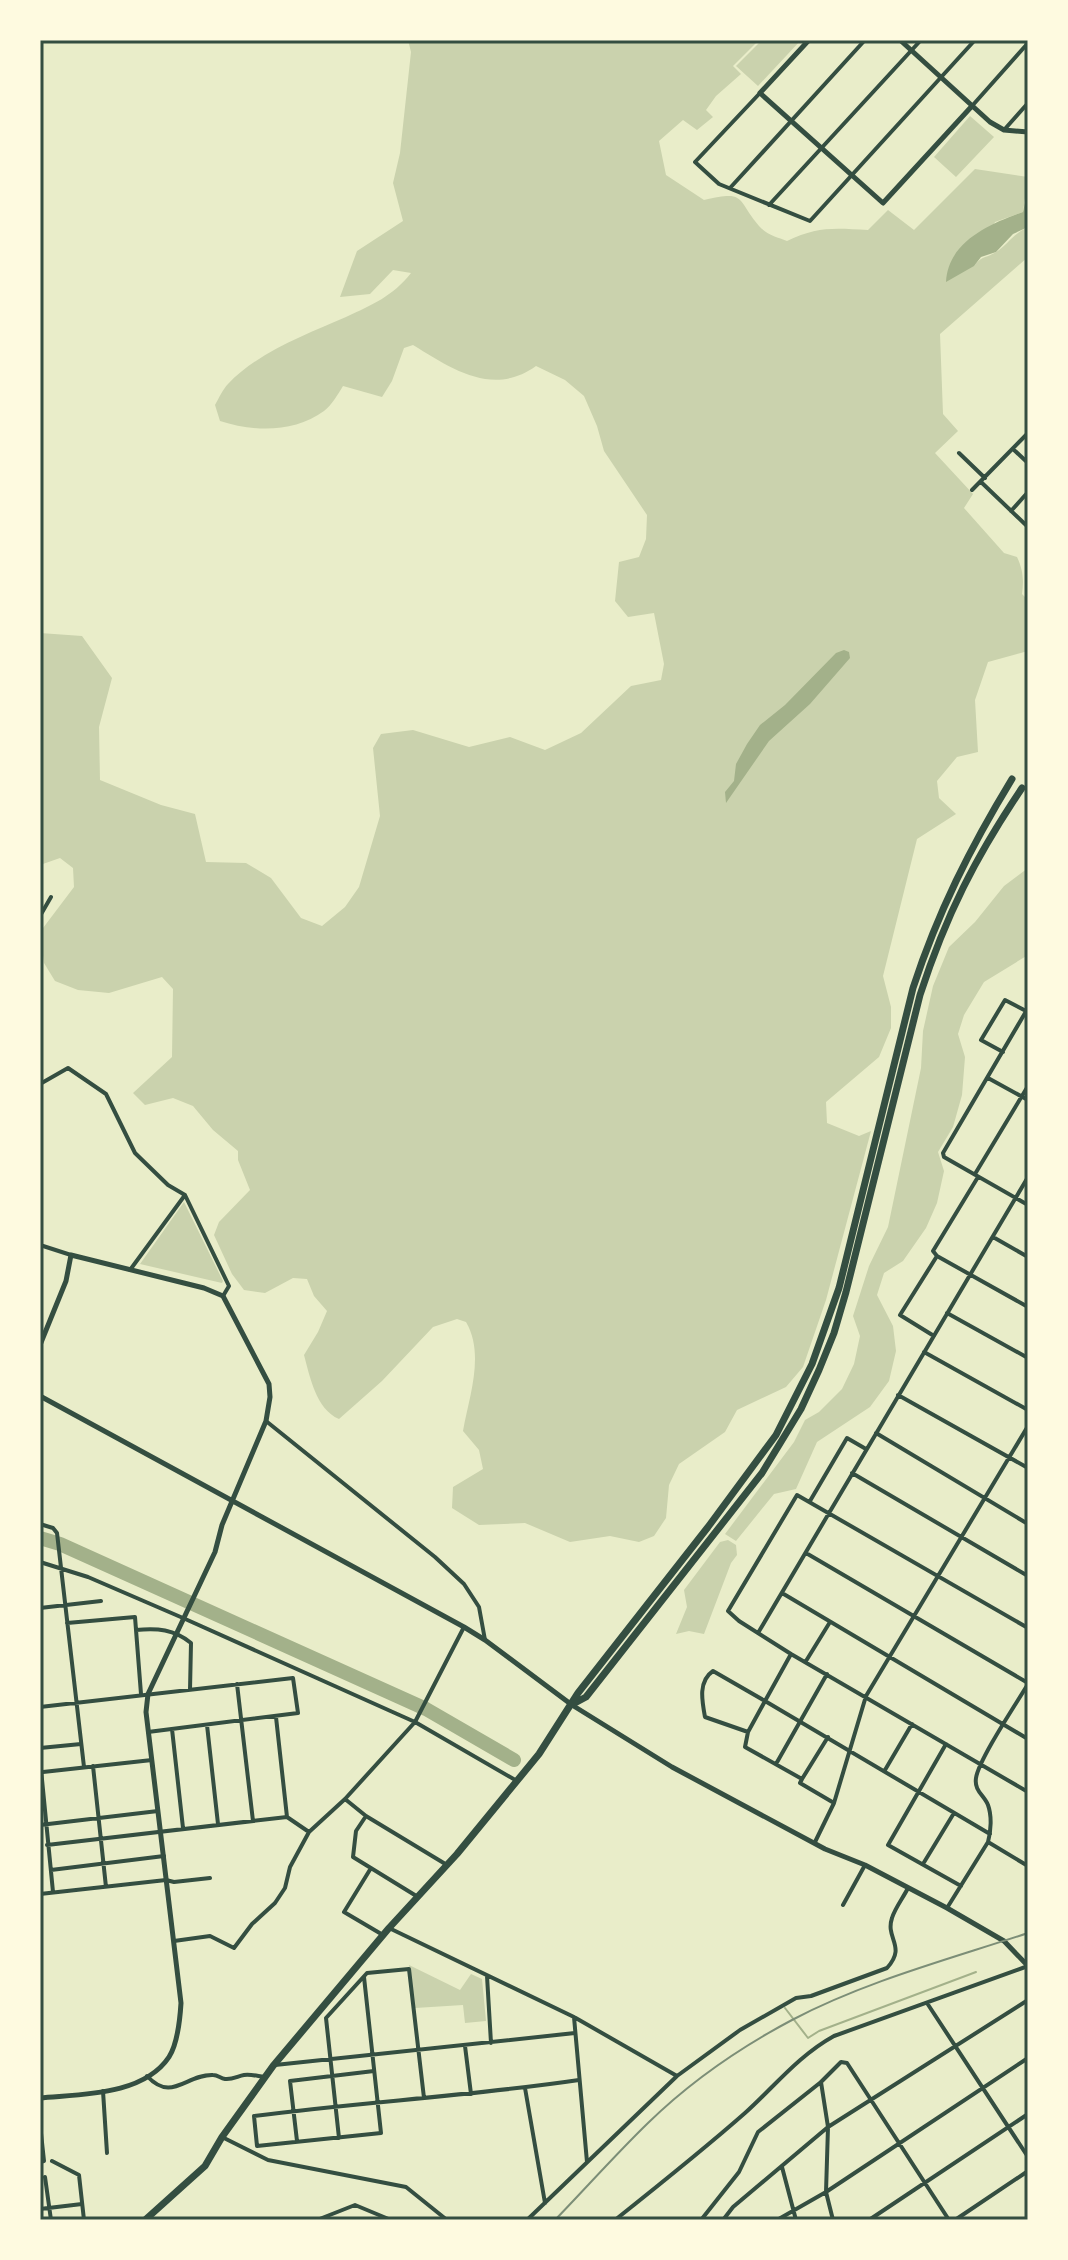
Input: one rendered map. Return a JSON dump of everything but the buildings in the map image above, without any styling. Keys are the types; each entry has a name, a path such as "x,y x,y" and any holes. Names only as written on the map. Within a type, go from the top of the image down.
{"main road":[{"path":"145,2220 205,2166 264,2077 533,1761 578,1693 755,1466 794,1403 812,1364 839,1288 913,988 925,951 967,855 1012,779"},
{"path":"572,1705 586,1697 762,1473 801,1409 834,1333 842,1306 920,995 943,927 974,862 1022,788"}],"street":[{"path":"809,40 695,162 719,184 810,221 975,40"},
{"path":"730,188 865,40"},
{"path":"900,40 990,122 1004,130 1028,132"},
{"path":"769,205 921,40"},
{"path":"760,93 883,203 1028,43"},
{"path":"1004,130 1028,103"},
{"path":"972,490 1028,433"},
{"path":"1013,449 1028,463"},
{"path":"959,453 1028,527"},
{"path":"1011,511 1028,492"},
{"path":"40,916 51,897"},
{"path":"1003,1052 981,1040 1005,1000 1027,1010 1003,1052 943,1153 944,1157 1028,1205"},
{"path":"40,1084 68,1068 106,1094 135,1153 168,1185 185,1195 229,1286 223,1296"},
{"path":"988,1077 1028,1100"},
{"path":"1028,1086 933,1251 1028,1307"},
{"path":"758,1633 1028,1177"},
{"path":"130,1270 185,1195"},
{"path":"993,1237 1028,1257"},
{"path":"40,1245 204,1288 223,1296 269,1384 266,1421 231,1502 215,1552 144,1695"},
{"path":"40,1345 66,1281 71,1255"},
{"path":"934,1336 900,1315 937,1256"},
{"path":"947,1313 1028,1358"},
{"path":"924,1352 1028,1410"},
{"path":"898,1395 1028,1468"},
{"path":"40,1396 464,1627 572,1705 680,1771 825,1849 865,1865 947,1908 1004,1941 1028,1966 834,2036 818,2045 793,2064 746,2112 615,2220"},
{"path":"266,1421 435,1557 464,1584 479,1607 485,1640"},
{"path":"815,1842 834,1803 866,1696 1028,1426"},
{"path":"876,1433 1028,1524"},
{"path":"810,1501 847,1438 866,1449"},
{"path":"852,1473 1028,1576"},
{"path":"1028,1628 797,1495 728,1611 791,1654 1028,1792"},
{"path":"40,1524 53,1528 57,1533 84,1767"},
{"path":"806,1553 1028,1684 975,1778 977,1790 988,1806 990,1834 947,1908"},
{"path":"40,1562 61,1566 184,1615 415,1722 518,1779"},
{"path":"782,1593 1028,1739"},
{"path":"40,1608 101,1601"},
{"path":"40,2098 103,2091 131,2084 147,2076 171,2055 180,2017 180,1987 135,1617 67,1623"},
{"path":"806,1661 830,1622"},
{"path":"174,1941 210,1936 234,1948 285,1888 290,1867 309,1832 345,1799 415,1722 464,1627"},
{"path":"136,1630 158,1628 191,1643 190,1690"},
{"path":"791,1654 748,1732 745,1747 802,1779"},
{"path":"748,1732 705,1717 702,1685 707,1674 713,1671 990,1834"},
{"path":"776,1764 827,1674"},
{"path":"40,1707 293,1678 298,1713 148,1732"},
{"path":"237,1684 253,1821"},
{"path":"276,1717 287,1817"},
{"path":"885,1770 913,1723"},
{"path":"207,1725 218,1824"},
{"path":"172,1729 183,1828"},
{"path":"828,1737 800,1783 834,1803"},
{"path":"40,1748 81,1744"},
{"path":"946,1744 888,1845 961,1886"},
{"path":"42,1772 152,1760"},
{"path":"40,1761 43,1824 53,1893"},
{"path":"93,1766 106,1887"},
{"path":"345,1799 366,1816 447,1865"},
{"path":"43,1824 158,1811"},
{"path":"923,1864 954,1813"},
{"path":"366,1816 356,1831 353,1857 418,1897"},
{"path":"47,1845 287,1817 309,1832"},
{"path":"988,1842 1028,1866"},
{"path":"50,1870 164,1856"},
{"path":"843,1905 865,1865"},
{"path":"371,1868 344,1912 383,1935"},
{"path":"40,1894 210,1878"},
{"path":"527,2220 677,2076 740,2030 786,2003 887,1968 895,1959 897,1950 891,1920 908,1888"},
{"path":"389,1928 574,2017 677,2076"},
{"path":"1018,1954 1028,1950"},
{"path":"339,2138 326,2018 367,1973 409,1969 424,2098"},
{"path":"487,1976 491,2043"},
{"path":"364,1977 377,2103 381,2133 257,2146 254,2116 293,2111 377,2103 424,2098 471,2094 579,2080"},
{"path":"723,2220 733,2207 828,2127 1028,2000"},
{"path":"927,2003 1028,2157"},
{"path":"574,2017 587,2162"},
{"path":"273,2066 575,2033"},
{"path":"465,2046 471,2094"},
{"path":"777,2220 826,2192 1028,2058"},
{"path":"701,2220 739,2172 758,2132 841,2062 847,2063 949,2220"},
{"path":"297,2141 290,2081 374,2071"},
{"path":"147,2076 155,2085 167,2088 214,2075 227,2080 247,2075 264,2077"},
{"path":"821,2082 828,2127 826,2192 833,2220"},
{"path":"525,2088 545,2203"},
{"path":"103,2091 107,2153"},
{"path":"869,2220 1028,2114"},
{"path":"40,2124 44,2161 40,2162"},
{"path":"222,2137 268,2160 406,2187 447,2220"},
{"path":"52,2161 79,2175 84,2220"},
{"path":"782,2167 796,2220"},
{"path":"955,2220 1028,2171"},
{"path":"45,2177 51,2220"},
{"path":"40,2209 82,2204"},
{"path":"317,2220 355,2205 391,2220"}],"shaded area":[{"path":"408,40 759,40 733,66 741,74 716,96 706,110 713,117 697,130 683,120 659,141 666,175 704,200 728,196 739,199 762,229 787,241 826,229 868,230 888,210 914,230 975,169 1028,177 1023,212 995,222 974,266 1028,227 1028,257 940,334 943,414 958,431 935,453 973,494 964,508 1004,553 1017,557 1021,566 1022,594 1028,600 1028,651 988,662 975,700 978,752 957,757 937,781 939,798 956,814 917,839 883,976 891,1007 891,1028 879,1057 826,1102 827,1123 859,1136 871,1131 826,1300 803,1367 786,1387 737,1410 725,1432 679,1464 669,1485 666,1518 654,1536 639,1542 610,1536 570,1542 525,1523 479,1525 452,1508 453,1487 483,1469 479,1450 463,1431 475,1362 472,1334 466,1322 457,1319 433,1327 382,1381 339,1419 331,1414 315,1392 304,1355 327,1311 314,1296 307,1279 293,1278 265,1293 244,1290 232,1274 214,1235 219,1222 250,1190 238,1160 238,1151 213,1130 193,1106 173,1098 145,1105 133,1093 172,1057 173,989 162,977 109,993 78,990 55,981 44,963 40,932 74,887 73,868 60,858 40,865 40,633 82,636 112,678 99,727 100,780 161,805 195,814 206,862 246,863 271,878 301,918 322,926 345,907 359,887 380,816 373,748 381,734 413,730 469,747 510,737 545,750 581,733 631,686 661,680 664,664 654,613 628,617 615,601 619,562 639,557 646,539 647,515 604,451 584,396 565,380 536,366 504,379 473,376 413,345 404,348 392,381 382,397 343,386 327,409 287,427 246,427 220,421 215,405 226,386 254,362 382,299 411,273 393,270 370,294 340,297 357,251 403,221 393,183 400,153 411,52"},
{"path":"762,40 801,40 758,86 736,66"},
{"path":"970,116 994,137 956,177 934,157"},
{"path":"1028,189 1028,227 1013,234 996,252 981,257 974,266 946,282 948,268 962,245 984,229 1023,212"},
{"path":"849,652 850,658 810,704 769,741 726,803 725,792 734,781 736,764 760,725 785,705 836,653"},
{"path":"1028,868 1028,955 984,982 964,1015 958,1034 965,1057 962,1095 953,1127 938,1152 944,1171 937,1203 926,1228 903,1261 884,1273 877,1295 893,1326 896,1351 889,1381 870,1407 817,1442 796,1489 774,1494 736,1541 725,1534 794,1442 805,1420 819,1412 842,1389 854,1364 860,1336 853,1316 869,1266 888,1227 921,1068 923,1031 933,986 949,947 975,922 1004,886"},
{"path":"184,1202 223,1281 222,1283 140,1264"},
{"path":"728,1540 736,1545 737,1555 731,1563 704,1634 689,1631 676,1634 687,1607 684,1590 720,1542"},
{"path":"409,1965 460,1990 471,1974 482,1979 486,2021 465,2023 463,2005 415,2008"}],"waterway":[{"path":"40,1538 60,1544 426,1709 514,1760"},
{"path":"785,2008 808,2038 819,2031 976,1972"}],"tram line":[{"path":"555,2220 664,2108 717,2066 754,2042 792,2020 849,1994 1028,1933"}]}
